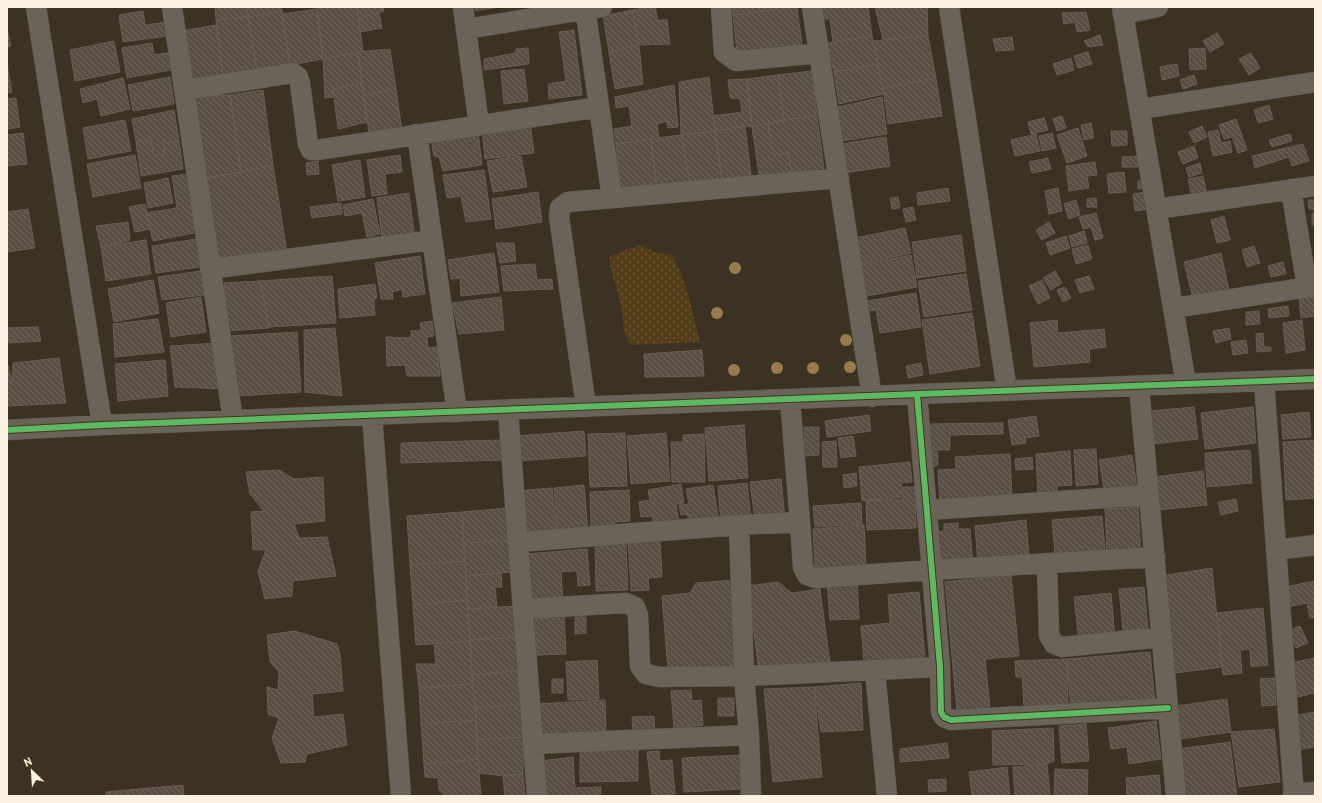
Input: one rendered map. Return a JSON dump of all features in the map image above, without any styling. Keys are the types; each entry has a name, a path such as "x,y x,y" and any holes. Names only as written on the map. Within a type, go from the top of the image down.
{"street":[{"path":"36,7 102,425"},
{"path":"172,7 233,420"},
{"path":"463,7 479,125"},
{"path":"721,7 724,52 736,61 819,53"},
{"path":"812,7 872,397"},
{"path":"949,7 1007,391"},
{"path":"1158,7 1123,10 1186,384"},
{"path":"466,29 591,8 599,107 612,198"},
{"path":"184,90 293,73 298,77 300,82 308,144 311,150 599,107"},
{"path":"1140,109 1315,82"},
{"path":"417,134 457,412"},
{"path":"586,407 559,216 560,208 568,202 839,178"},
{"path":"1157,209 1315,186"},
{"path":"1174,308 1311,287 1291,190"},
{"path":"210,269 432,240"},
{"path":"7,430 102,425 1315,379"},
{"path":"1264,381 1294,795 1315,792"},
{"path":"1139,386 1176,796"},
{"path":"917,394 940,667 941,712 944,717 951,720 1168,708"},
{"path":"790,399 803,567 807,575 816,578 1155,557"},
{"path":"508,410 537,796"},
{"path":"372,415 401,796"},
{"path":"927,510 1149,495"},
{"path":"518,542 739,525 800,522"},
{"path":"739,525 744,676 749,735 751,796"},
{"path":"1276,550 1315,545"},
{"path":"1047,563 1050,635 1054,644 1062,647 1162,637"},
{"path":"524,609 626,603 635,607 638,615 640,666 646,674 660,677 744,676 940,667"},
{"path":"875,670 887,796"},
{"path":"533,744 749,735"}],"shaded area":[{"path":"640,245 658,253 671,255 676,263 685,285 700,342 631,345 624,332 622,309 610,265 610,256"}],"building":[{"path":"215,7 247,7 248,17 216,20"},
{"path":"247,7 281,7 282,11 248,17"},
{"path":"357,7 363,51 323,59 317,9"},
{"path":"357,7 383,7 384,11 359,18"},
{"path":"472,7 500,7 472,11"},
{"path":"655,7 658,21 667,19 670,44 639,45 632,10"},
{"path":"732,7 795,7 733,15"},
{"path":"797,7 802,45 737,53 733,15"},
{"path":"821,7 868,7 872,36 833,42 830,19 822,19"},
{"path":"875,7 927,7 928,36 883,40"},
{"path":"317,9 323,59 290,65 282,14"},
{"path":"632,10 639,45 609,52 603,16"},
{"path":"143,11 145,25 167,22 168,36 123,42 119,15"},
{"path":"282,11 290,65 257,70 248,17"},
{"path":"1086,12 1090,30 1077,32 1075,22 1064,24 1062,13"},
{"path":"379,13 382,28 360,32 359,18"},
{"path":"248,17 257,70 223,75 216,20"},
{"path":"216,25 223,75 193,79 186,30"},
{"path":"7,29 11,46 7,47"},
{"path":"574,30 582,95 549,99 548,84 566,81 559,32"},
{"path":"1217,33 1224,44 1210,52 1203,41"},
{"path":"1100,35 1103,45 1088,47 1084,41"},
{"path":"872,36 878,64 834,72 827,43"},
{"path":"928,36 936,78 883,88 873,41"},
{"path":"1012,37 1014,50 996,51 993,39"},
{"path":"114,41 120,72 75,81 70,50"},
{"path":"152,43 154,55 173,52 176,69 127,78 122,48"},
{"path":"639,45 643,84 615,89 609,52"},
{"path":"528,48 529,64 484,70 484,59 516,53 516,49"},
{"path":"1205,48 1206,69 1190,70 1189,49"},
{"path":"390,49 396,89 364,95 358,52"},
{"path":"358,52 362,83 333,89 333,97 325,98 323,59"},
{"path":"1088,52 1092,64 1078,68 1074,56"},
{"path":"1251,53 1260,68 1249,75 1239,59"},
{"path":"1071,58 1074,70 1057,75 1053,64"},
{"path":"7,64 12,92 7,93"},
{"path":"878,64 884,94 839,104 834,72"},
{"path":"1177,64 1179,76 1162,80 1160,67"},
{"path":"524,69 528,101 504,104 501,71"},
{"path":"812,71 817,115 784,120 778,75"},
{"path":"778,75 784,120 752,127 747,79"},
{"path":"1194,75 1197,84 1183,89 1180,80"},
{"path":"170,77 174,104 133,111 128,85"},
{"path":"709,77 715,131 681,135 679,82"},
{"path":"123,78 130,109 101,116 97,99 83,103 80,89"},
{"path":"936,78 942,116 888,124 883,88"},
{"path":"747,79 752,127 745,126 715,131 713,116 742,112 740,99 730,98 728,80"},
{"path":"362,83 367,122 338,129 333,89"},
{"path":"674,85 678,127 668,128 667,121 657,124 659,138 616,144 614,129 632,126 629,106 616,108 615,97"},
{"path":"396,89 402,131 369,134 364,95"},
{"path":"263,90 273,165 241,172 230,95"},
{"path":"230,95 241,172 204,178 194,97"},
{"path":"882,97 887,134 842,141 838,107"},
{"path":"16,98 20,127 7,129 7,99"},
{"path":"1269,105 1273,119 1258,123 1254,110"},
{"path":"174,110 179,141 163,143 165,154 154,156 151,140 136,142 132,119"},
{"path":"817,115 824,170 792,172 788,153 773,155 768,123"},
{"path":"1062,116 1066,128 1057,131 1053,119"},
{"path":"1044,118 1048,130 1031,134 1028,122"},
{"path":"1236,119 1247,150 1238,153 1232,137 1224,139 1219,125"},
{"path":"125,120 131,151 88,159 83,128"},
{"path":"530,123 534,153 485,159 482,130"},
{"path":"768,123 773,155 788,153 792,172 759,175 752,127"},
{"path":"1091,123 1094,138 1084,140 1081,125"},
{"path":"745,126 751,175 722,180 715,131"},
{"path":"1202,126 1207,137 1194,143 1189,132"},
{"path":"1078,128 1087,156 1067,163 1057,135"},
{"path":"1218,130 1221,143 1230,141 1232,152 1213,156 1208,132"},
{"path":"715,131 722,180 690,184 681,135"},
{"path":"1111,131 1127,131 1127,145 1112,146"},
{"path":"478,132 482,165 443,171 439,157 434,156 431,139"},
{"path":"23,133 27,164 7,166 7,135"},
{"path":"1052,133 1056,148 1042,151 1039,136"},
{"path":"1036,134 1040,151 1015,156 1011,140"},
{"path":"1290,134 1292,141 1272,147 1269,140"},
{"path":"681,135 690,184 657,188 651,139"},
{"path":"886,137 890,166 844,173 841,144"},
{"path":"651,139 657,188 621,191 616,144"},
{"path":"151,140 154,156 165,154 163,143 179,141 183,169 141,176 136,142"},
{"path":"1303,144 1309,161 1292,166 1289,157 1255,168 1252,156"},
{"path":"1194,146 1198,158 1183,164 1178,152"},
{"path":"135,155 141,188 93,197 87,164"},
{"path":"400,155 402,172 385,174 387,194 372,196 367,160"},
{"path":"521,156 527,187 493,192 487,161"},
{"path":"1138,156 1138,167 1122,167 1122,157"},
{"path":"1048,158 1051,169 1032,173 1029,162"},
{"path":"360,160 365,197 338,201 332,165"},
{"path":"318,161 319,174 307,175 306,163"},
{"path":"1095,162 1097,175 1087,176 1089,188 1069,191 1066,166"},
{"path":"1200,163 1202,173 1189,177 1186,168"},
{"path":"273,165 287,253 214,260 204,178"},
{"path":"484,170 491,219 466,222 461,196 447,198 443,175"},
{"path":"1124,172 1126,192 1109,193 1107,174"},
{"path":"188,174 194,233 153,241 146,213 177,208 172,176"},
{"path":"1203,176 1207,194 1192,197 1188,179"},
{"path":"168,178 173,203 148,208 144,183"},
{"path":"1138,181 1144,181 1145,188 1138,189"},
{"path":"948,188 950,201 918,205 917,193"},
{"path":"1058,188 1062,211 1049,214 1045,191"},
{"path":"538,192 542,222 496,229 492,199"},
{"path":"1147,192 1149,209 1135,211 1133,194"},
{"path":"409,193 415,241 382,239 377,198"},
{"path":"898,197 900,208 892,209 890,198"},
{"path":"1096,198 1097,207 1087,207 1087,199"},
{"path":"373,199 380,234 367,237 362,213 345,216 343,205"},
{"path":"1076,200 1080,215 1069,219 1064,204"},
{"path":"1308,200 1315,200 1315,209 1309,209"},
{"path":"341,203 342,214 312,218 310,207"},
{"path":"145,204 150,229 135,232 129,207"},
{"path":"913,207 916,220 906,222 903,209"},
{"path":"28,209 35,248 7,252 7,212"},
{"path":"1096,213 1103,238 1095,240 1091,227 1083,229 1079,217"},
{"path":"1312,213 1315,213 1315,225 1312,225"},
{"path":"1224,216 1230,240 1217,243 1211,220"},
{"path":"128,222 130,240 101,247 96,226"},
{"path":"1049,222 1055,233 1042,240 1036,230"},
{"path":"905,228 911,253 860,264 855,238"},
{"path":"1084,231 1087,243 1072,247 1069,236"},
{"path":"961,235 966,271 917,278 912,242"},
{"path":"1066,236 1070,248 1050,255 1046,243"},
{"path":"196,239 200,267 156,273 152,246"},
{"path":"146,240 151,274 106,281 101,247"},
{"path":"496,243 514,243 516,261 500,263"},
{"path":"1088,245 1092,259 1076,264 1072,249"},
{"path":"1254,246 1260,263 1247,267 1242,250"},
{"path":"494,253 499,292 461,296 460,278 451,279 448,260"},
{"path":"1221,253 1230,295 1194,303 1184,262"},
{"path":"911,255 917,287 866,296 860,265"},
{"path":"420,256 425,294 403,297 402,289 392,292 393,299 381,299 375,263"},
{"path":"1283,262 1286,274 1271,277 1268,266"},
{"path":"535,264 537,280 552,279 553,289 504,291 501,266"},
{"path":"201,271 204,295 162,300 158,277"},
{"path":"1055,271 1062,283 1051,290 1043,278"},
{"path":"966,274 972,310 924,317 918,281"},
{"path":"332,276 336,323 269,327 260,281"},
{"path":"1089,276 1094,289 1080,293 1075,280"},
{"path":"153,280 159,313 114,322 108,289"},
{"path":"1042,280 1050,298 1038,304 1029,286"},
{"path":"260,281 269,328 228,331 224,283"},
{"path":"375,284 377,298 374,299 375,315 340,318 338,289"},
{"path":"1065,287 1071,298 1063,302 1057,290"},
{"path":"916,293 921,327 880,333 876,310 869,311 867,301"},
{"path":"1315,296 1315,316 1301,318 1299,298"},
{"path":"201,297 206,332 171,337 166,303"},
{"path":"501,297 504,330 459,334 452,303"},
{"path":"1288,306 1289,316 1269,318 1268,309"},
{"path":"1259,311 1260,324 1246,325 1246,312"},
{"path":"972,313 980,366 930,374 922,320"},
{"path":"158,319 164,352 115,357 113,324"},
{"path":"1057,320 1058,333 1104,329 1106,347 1089,349 1090,362 1034,367 1030,323"},
{"path":"1302,320 1305,350 1286,353 1283,323"},
{"path":"432,321 434,336 427,337 428,348 437,347 440,376 407,376 405,365 387,366 386,337 411,338 411,331 421,330 420,323"},
{"path":"38,327 41,341 9,343 7,328"},
{"path":"335,328 342,396 305,392 304,330"},
{"path":"1229,328 1231,339 1216,343 1213,331"},
{"path":"297,332 301,392 238,396 230,336"},
{"path":"1263,333 1264,347 1271,347 1271,351 1257,352 1256,334"},
{"path":"1246,340 1248,353 1233,355 1231,342"},
{"path":"218,343 224,389 175,387 170,346"},
{"path":"702,350 704,376 645,377 644,354"},
{"path":"59,358 66,403 7,406 7,382 12,382 13,363"},
{"path":"165,360 168,396 118,401 115,364"},
{"path":"7,361 12,382 7,382"},
{"path":"921,363 923,375 908,378 906,366"},
{"path":"1194,407 1198,439 1153,444 1150,411"},
{"path":"1253,407 1256,443 1205,449 1201,413"},
{"path":"1309,412 1311,437 1283,439 1281,415"},
{"path":"869,415 871,431 827,437 825,421"},
{"path":"1036,416 1039,436 1025,438 1026,443 1012,445 1008,420"},
{"path":"1003,423 1003,434 950,435 950,450 937,450 938,465 931,468 930,424"},
{"path":"744,425 748,478 709,481 705,428"},
{"path":"804,427 819,427 819,455 805,456"},
{"path":"584,431 586,456 517,461 515,436"},
{"path":"625,433 627,486 590,487 588,434"},
{"path":"666,433 670,481 631,484 627,436"},
{"path":"704,434 705,482 672,482 671,442 683,442 683,435"},
{"path":"853,436 856,456 841,458 838,438"},
{"path":"503,440 504,460 401,463 401,443"},
{"path":"1315,440 1315,498 1286,500 1283,442"},
{"path":"836,441 837,467 823,467 822,442"},
{"path":"1096,449 1098,484 1076,486 1074,450"},
{"path":"1250,450 1252,483 1207,487 1205,453"},
{"path":"1070,451 1072,485 1057,486 1057,495 1038,496 1036,454"},
{"path":"1010,454 1012,498 940,503 938,470 956,469 955,457"},
{"path":"1132,455 1137,489 1105,494 1099,460"},
{"path":"1032,457 1033,469 1016,470 1015,459"},
{"path":"910,462 912,482 901,483 902,497 862,501 859,467"},
{"path":"279,470 294,479 323,477 325,521 294,524 299,538 327,537 336,576 293,581 292,596 265,599 258,571 266,550 253,550 251,512 264,511 250,494 246,472"},
{"path":"1203,471 1207,505 1158,510 1154,477"},
{"path":"856,473 857,486 844,488 843,475"},
{"path":"781,479 785,520 755,520 750,482"},
{"path":"747,483 751,521 721,524 718,486"},
{"path":"681,484 684,503 676,504 679,523 654,527 652,516 641,517 639,502 650,500 648,490"},
{"path":"584,485 588,531 558,534 554,488"},
{"path":"713,485 719,522 689,520 687,514 681,515 679,505 689,504 686,489"},
{"path":"903,487 915,487 916,528 867,530 866,501 903,499"},
{"path":"552,488 557,532 521,536 516,491"},
{"path":"629,490 630,521 614,522 615,531 591,532 590,492"},
{"path":"1236,499 1238,511 1221,515 1218,502"},
{"path":"861,503 862,524 815,527 813,506"},
{"path":"1138,507 1141,554 1107,556 1105,509"},
{"path":"507,508 509,540 464,543 462,512"},
{"path":"462,512 465,561 410,565 407,516"},
{"path":"1102,516 1105,550 1055,554 1052,520"},
{"path":"1026,520 1029,557 978,562 975,526"},
{"path":"958,523 958,529 970,529 973,565 940,567 938,532 944,531 944,524"},
{"path":"864,525 866,565 815,568 813,529"},
{"path":"660,537 662,577 648,578 649,590 631,591 628,539"},
{"path":"509,540 512,572 466,576 464,543"},
{"path":"626,542 628,590 596,591 595,543"},
{"path":"587,549 590,585 578,586 577,571 561,572 563,602 529,604 526,554"},
{"path":"465,561 467,600 413,605 410,565"},
{"path":"1212,568 1222,667 1174,673 1161,576"},
{"path":"501,573 502,587 495,587 497,607 468,609 466,576"},
{"path":"1011,575 1019,656 985,659 990,708 957,711 945,582"},
{"path":"857,578 859,619 830,620 827,580"},
{"path":"736,580 742,666 668,671 662,596 690,593 696,583"},
{"path":"1315,581 1315,617 1310,618 1307,603 1287,607 1284,587"},
{"path":"778,582 792,593 820,589 830,663 759,672 748,586"},
{"path":"1144,587 1148,629 1123,632 1119,589"},
{"path":"919,592 925,658 864,662 861,626 890,623 888,595"},
{"path":"1111,593 1115,638 1079,641 1074,597"},
{"path":"467,600 470,641 416,645 413,605"},
{"path":"514,606 516,637 470,640 468,609"},
{"path":"1263,608 1268,665 1251,667 1250,649 1240,650 1242,673 1223,675 1217,613"},
{"path":"564,616 566,654 537,655 535,619"},
{"path":"575,617 586,617 586,633 575,634"},
{"path":"1300,626 1308,643 1296,648 1288,631"},
{"path":"295,631 337,644 340,654 343,691 312,694 314,717 343,714 347,745 307,754 305,762 281,763 272,738 279,718 268,714 267,687 278,690 279,672 270,662 267,635"},
{"path":"516,637 519,671 472,675 470,640"},
{"path":"470,641 473,684 419,688 416,664 436,664 434,644"},
{"path":"1150,652 1155,703 1071,710 1067,659"},
{"path":"1315,658 1315,693 1298,697 1290,663"},
{"path":"1067,659 1068,703 1024,706 1022,677 1016,677 1015,661"},
{"path":"597,660 599,699 568,700 566,662"},
{"path":"519,671 521,704 475,708 472,675"},
{"path":"1274,678 1276,705 1262,706 1260,679"},
{"path":"552,679 563,679 563,693 552,693"},
{"path":"861,683 863,730 821,732 814,687"},
{"path":"473,684 476,720 421,724 419,688"},
{"path":"814,687 822,777 773,782 764,689"},
{"path":"691,690 692,701 701,700 703,725 674,728 671,691"},
{"path":"718,698 734,698 734,716 718,716"},
{"path":"1227,699 1231,732 1181,739 1176,706"},
{"path":"605,700 606,736 538,739 536,704"},
{"path":"521,704 523,737 477,740 475,708"},
{"path":"1315,712 1315,747 1298,750 1292,716"},
{"path":"654,716 655,735 633,736 632,717"},
{"path":"476,720 478,759 424,764 421,724"},
{"path":"1156,721 1161,759 1129,764 1127,747 1111,749 1108,728"},
{"path":"1086,724 1089,761 1062,763 1059,726"},
{"path":"1053,728 1054,761 1047,764 993,765 992,731"},
{"path":"1274,729 1280,782 1239,787 1231,732"},
{"path":"523,737 523,774 503,776 479,773 477,740"},
{"path":"1230,742 1237,796 1185,796 1178,749"},
{"path":"947,743 949,758 900,762 900,749"},
{"path":"580,750 638,750 638,781 580,782"},
{"path":"659,751 660,761 672,760 675,794 652,796 647,752"},
{"path":"740,755 741,789 684,792 682,758"},
{"path":"573,757 575,788 601,787 600,796 545,796 540,761"},
{"path":"478,759 481,796 444,796 439,790 438,778 425,777 424,764"},
{"path":"1047,764 1050,796 1015,796 1013,767"},
{"path":"1007,767 1010,796 972,796 969,772"},
{"path":"1055,769 1088,770 1087,796 1054,796"},
{"path":"523,774 525,796 505,796 503,776"},
{"path":"1159,775 1161,796 1127,796 1126,778"},
{"path":"946,779 946,791 929,792 928,780"},
{"path":"183,785 184,796 106,796 106,792"}],"cycle path":[{"path":"7,430 102,425 1315,379"},
{"path":"917,394 940,667 941,712 944,717 951,720 1168,708"}]}
